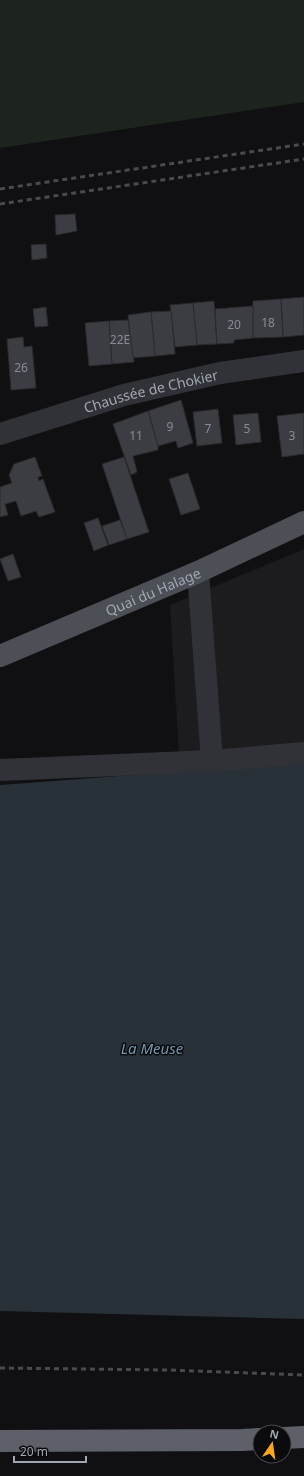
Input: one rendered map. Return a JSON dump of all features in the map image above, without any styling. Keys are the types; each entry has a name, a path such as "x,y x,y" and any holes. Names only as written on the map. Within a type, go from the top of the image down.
{"highway":[{"path":"292,1438 304,1437"},
{"path":"0,1441 252,1439"}],"main road":[{"name":"Quai du Halage","path":"0,656 198,572 304,522"}],"street":[{"name":"Chaussée de Chokier","path":"0,434 124,395 220,373 304,361"},
{"path":"198,572 212,760"},
{"path":"0,770 212,760 304,753"}],"shaded area":[{"path":"0,0 304,0 304,102 0,148"},
{"path":"304,549 304,762 180,772 170,605"}],"water":[{"name":"La Meuse","path":"304,762 304,1319 0,1311 0,785"}],"building":[{"path":"75,214 77,231 56,235 55,215"},
{"path":"46,244 47,258 32,260 31,245"},
{"path":"304,297 304,335 283,337 281,299"},
{"path":"281,299 283,337 253,338 253,301"},
{"path":"214,301 217,344 197,345 193,303"},
{"path":"193,303 197,345 175,347 170,305"},
{"path":"253,306 253,338 234,340 234,343 217,344 215,309"},
{"path":"46,307 48,326 35,327 33,309"},
{"path":"171,311 175,354 155,356 151,312"},
{"path":"151,312 155,356 132,358 128,315"},
{"path":"128,320 134,362 112,364 109,321"},
{"path":"109,321 112,364 89,366 85,323"},
{"path":"23,337 24,347 32,346 36,388 11,390 7,339"},
{"path":"181,400 193,443 178,448 176,441 158,446 148,411"},
{"path":"218,409 222,443 197,446 193,412"},
{"path":"148,411 158,450 133,456 137,472 131,475 113,424"},
{"path":"258,413 261,442 236,445 233,415"},
{"path":"304,413 304,454 282,457 277,416"},
{"path":"35,457 42,476 38,477 39,481 43,479 55,512 39,517 36,511 21,516 16,501 5,504 8,515 0,517 0,487 12,483 9,475 14,464"},
{"path":"124,457 149,532 127,539 102,464"},
{"path":"188,473 200,509 181,515 169,479"},
{"path":"98,518 108,545 94,551 84,523"},
{"path":"120,520 127,539 109,545 102,526"},
{"path":"13,554 21,577 8,581 0,559"}],"railway":[{"path":"0,189 304,144"},
{"path":"0,204 304,159"},
{"path":"0,1368 168,1370 304,1375"}]}
